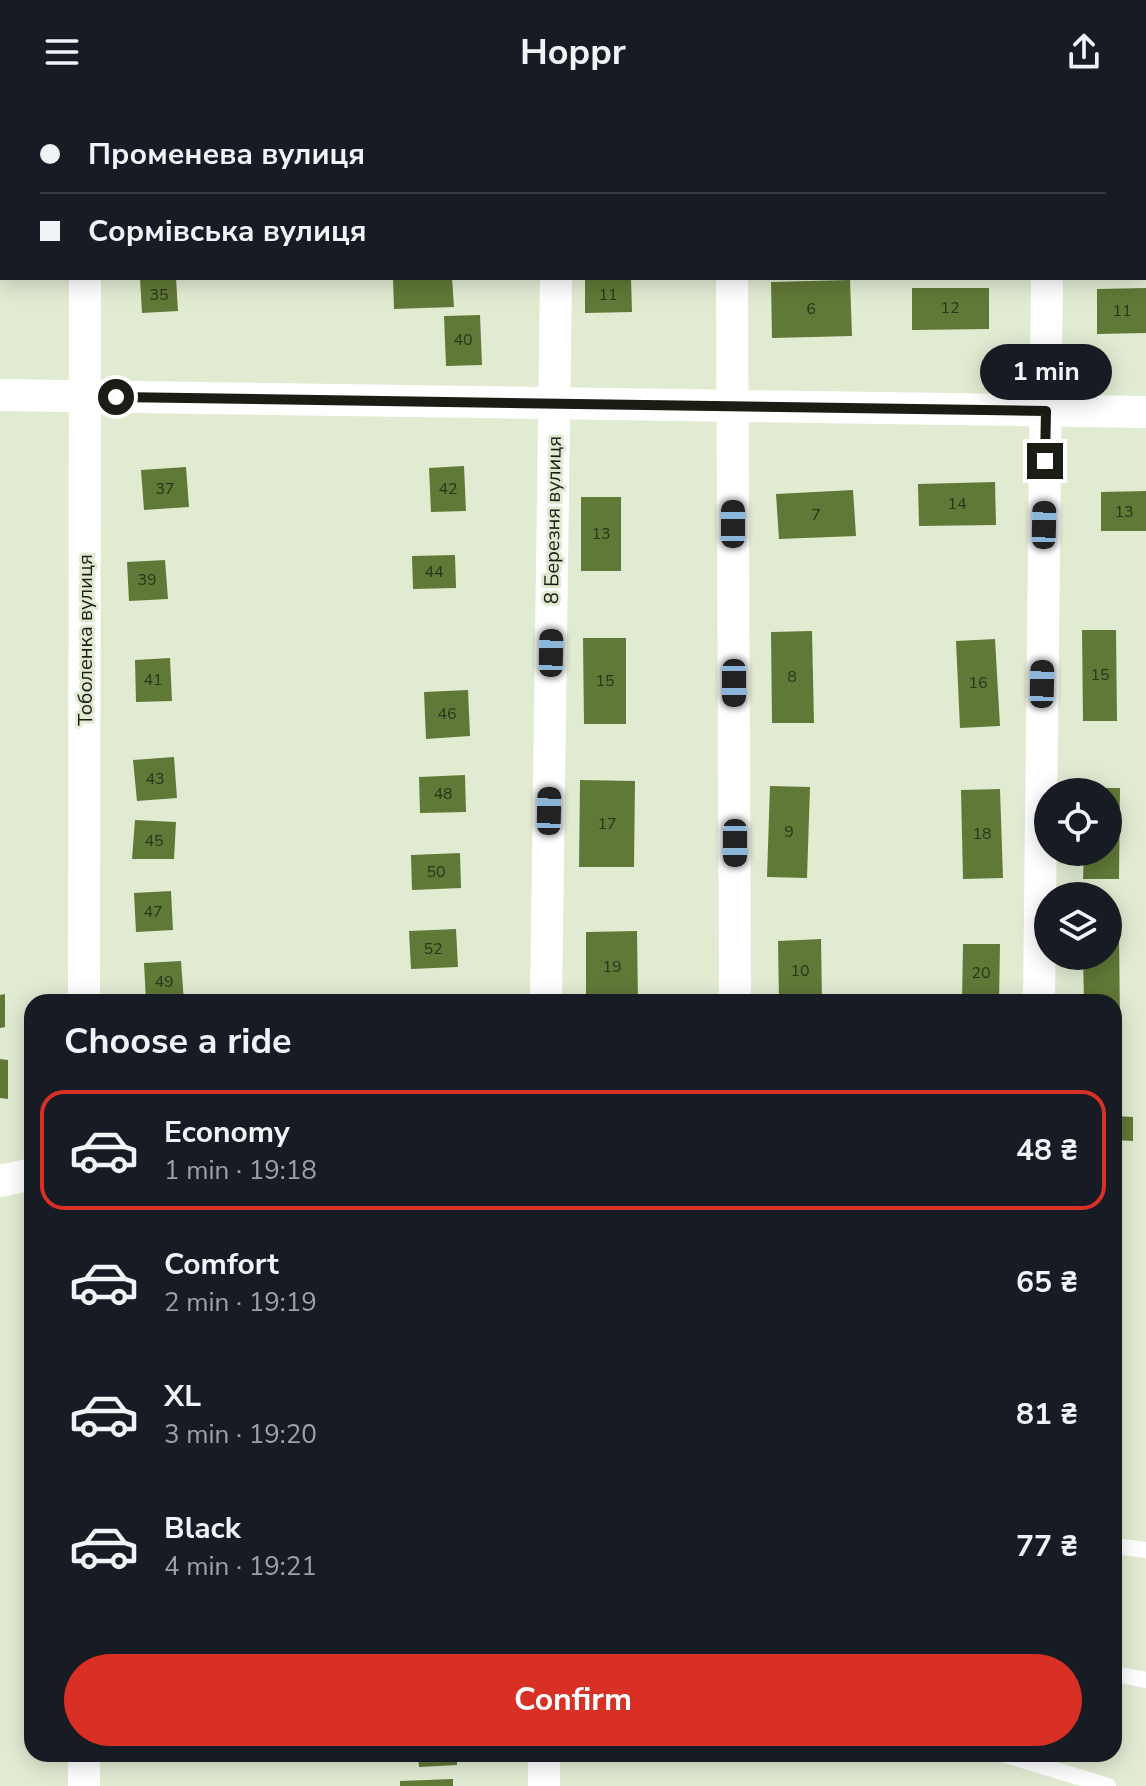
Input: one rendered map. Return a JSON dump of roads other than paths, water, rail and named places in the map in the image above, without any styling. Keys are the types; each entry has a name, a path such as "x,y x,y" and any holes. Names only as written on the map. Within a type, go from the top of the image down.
{"street":[{"name":"Тоболенка вулиця","path":"84,994 85,280"},
{"name":"8 Березня вулиця","path":"546,994 556,280"},
{"path":"732,280 735,994"},
{"path":"1039,994 1047,280"},
{"path":"0,395 1146,412"},
{"path":"0,1181 24,1176"},
{"path":"84,1762 84,1786"},
{"path":"544,1762 544,1786"}],"lane":[{"path":"1122,1547 1146,1550"},
{"path":"1122,1676 1146,1680"},
{"path":"1028,1762 1108,1786"}]}
